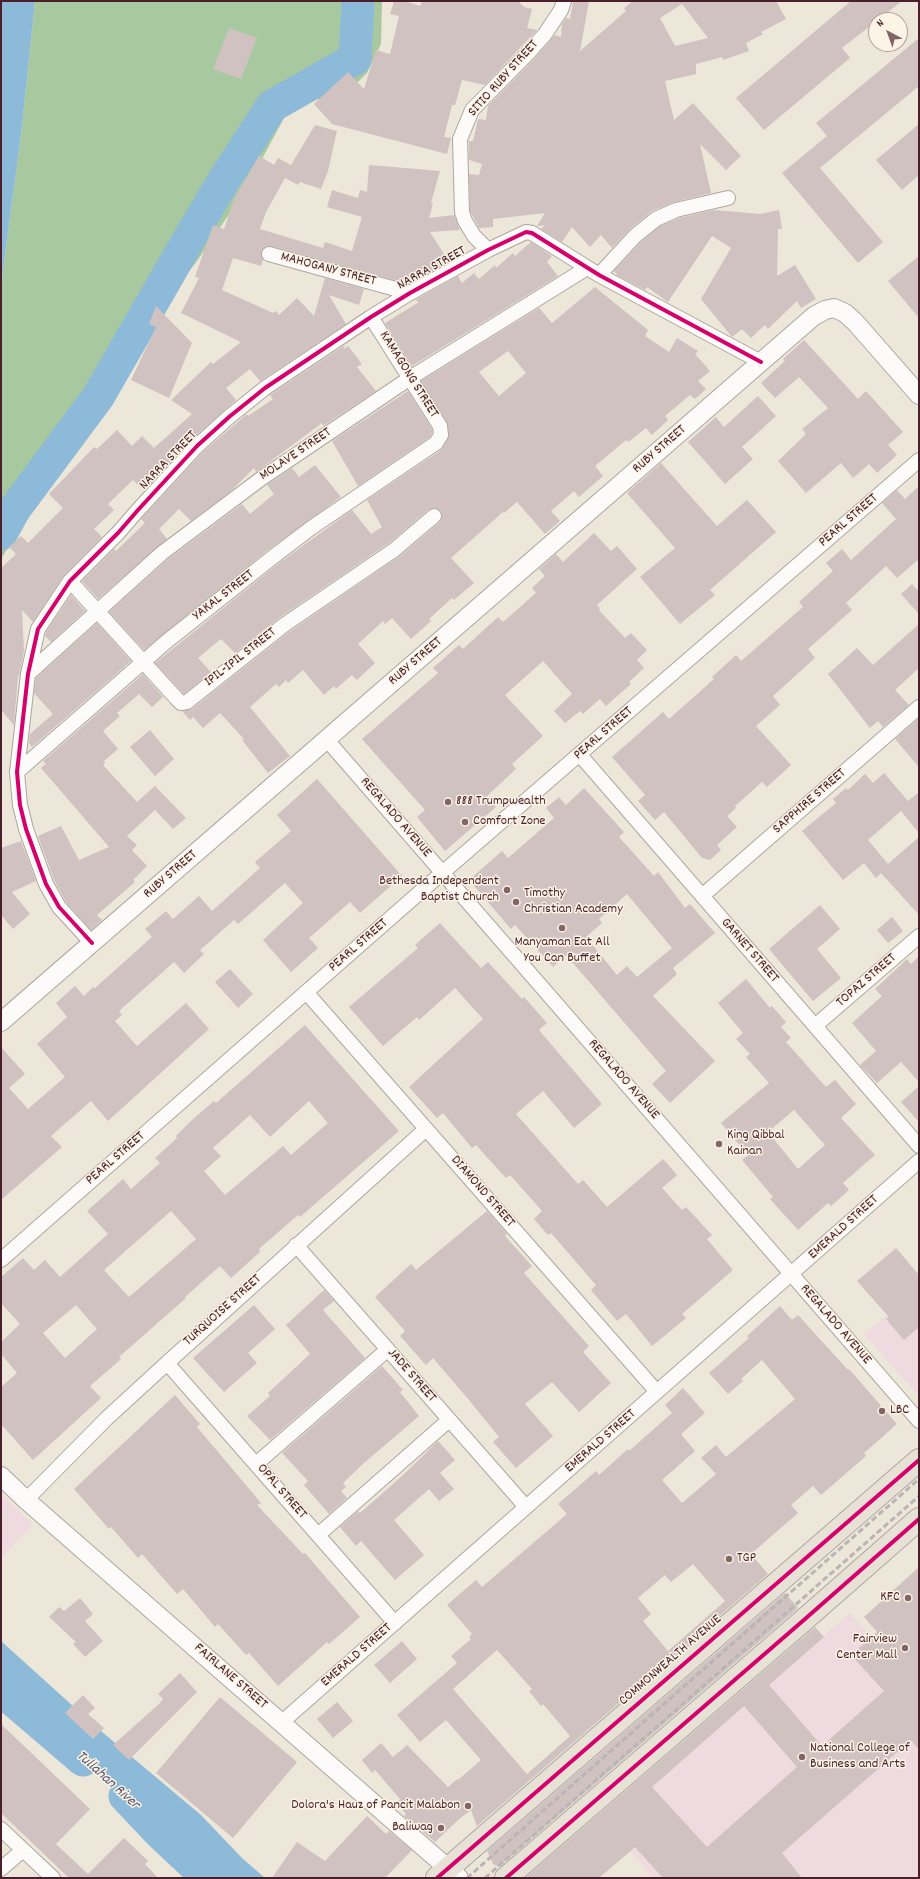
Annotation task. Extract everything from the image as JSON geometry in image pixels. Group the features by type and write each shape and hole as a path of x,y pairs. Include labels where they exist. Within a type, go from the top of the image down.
{"main road":[{"name":"COMMONWEALTH AVENUE","path":"448,1875 919,1460"},
{"path":"506,1878 919,1519"}],"street":[{"name":"SITIO RUBY STREET","path":"488,250 474,236 464,221 462,212 460,139 472,110 545,34 564,1"},
{"name":"MOLAVE STREET","path":"28,674 158,557 181,538 262,478 410,378 593,272 656,219 676,210 728,198"},
{"name":"NARRA STREET","path":"92,943 59,906 46,884 26,829 18,787 17,772 28,674 38,629 70,581 118,533 197,446 229,417 265,388 371,317 410,293 521,233 532,233 593,272 761,362"},
{"name":"MAHOGANY STREET","path":"269,254 410,293"},
{"name":"RUBY STREET","path":"1,1022 814,316 834,308 845,312 919,395"},
{"name":"KAMAGONG STREET","path":"371,317 440,426 441,435"},
{"name":"YAKAL STREET","path":"17,772 143,661 273,557 317,524 436,443 441,435"},
{"name":"PEARL STREET","path":"1,1260 306,992 919,460"},
{"name":"IPIL-IPIL STREET","path":"70,581 176,698 181,703 187,702 284,625 394,550 434,516"},
{"name":"SAPPHIRE STREET","path":"702,896 919,707"},
{"name":"REGALADO AVENUE","path":"327,740 919,1421"},
{"name":"GARNET STREET","path":"580,755 919,1146"},
{"name":"TOPAZ STREET","path":"815,1026 919,936"},
{"name":"DIAMOND STREET","path":"306,992 657,1392"},
{"name":"TURQUOISE STREET","path":"26,1500 107,1418 167,1362 426,1129"},
{"name":"EMERALD STREET","path":"282,1722 919,1161"},
{"name":"JADE STREET","path":"296,1245 526,1508"},
{"path":"256,1464 387,1350"},
{"name":"OPAL STREET","path":"167,1362 395,1622"},
{"path":"318,1535 449,1420"},
{"name":"FAIRLANE STREET","path":"1,1476 26,1500 282,1722 448,1875"},
{"path":"1,1829 53,1878"},
{"path":"1,1869 23,1850"}],"shaded area":[{"path":"919,1288 919,1396 864,1334"},
{"path":"1,1494 33,1525 1,1558"},
{"name":"National College of Business and Arts","path":"850,1613 919,1690 919,1878 654,1878 607,1825"}],"green space":[{"path":"35,1 382,1 381,44 367,73 336,104 297,94 243,194 195,264 162,301 1,559 1,285 21,135"}],"water":[{"path":"1,1 35,1 21,135 1,285"},
{"path":"1,1641 95,1726 201,1815 242,1858 265,1878 208,1878 1,1686"}],"building":[{"path":"394,1 405,1 420,6 422,1 518,1 524,7 532,9 527,28 537,30 485,85 462,80 455,105 452,105 444,137 451,138 447,154 332,124 314,104 348,72 364,89 376,50 390,54 399,16 390,14"},
{"path":"573,1 589,1 580,51 626,11 624,8 633,1 776,1 786,19 761,32 763,34 746,43 749,51 723,60 722,57 696,64 696,74 665,81 674,120 693,103 741,156 726,170 700,144 711,193 674,202 652,211 630,229 612,248 601,235 590,247 572,227 562,242 541,229 545,225 537,226 545,213 493,219 493,227 479,228 470,211 469,174 479,175 482,164 469,160 469,141 473,141 478,119 486,120 488,106 535,58 555,35 561,37 562,24 566,18 570,19","holes":["682,4 708,38 675,46 660,18"]},
{"path":"851,1 902,1 888,12 868,12 868,28 842,48 850,58 764,130 736,98"},
{"path":"229,28 257,38 241,79 213,69"},
{"path":"919,38 919,86 820,168 883,242 858,263 782,173 827,136 816,123 902,52 908,52 908,47"},
{"path":"919,124 919,175 902,190 876,160"},
{"path":"315,125 337,131 328,171 321,189 300,182 298,185 285,178 266,212 260,229 323,248 325,242 352,251 362,217 327,207 332,190 358,198 360,190 367,192 369,165 440,171 431,203 433,204 429,218 454,215 460,230 430,232 449,262 409,284 271,246 266,246 261,251 263,260 261,266 233,258 222,290 273,313 276,311 279,315 297,298 314,316 325,278 364,289 359,305 329,295 346,324 260,381 250,369 226,388 236,400 191,440 144,491 133,480 108,504 114,510 94,529 102,537 64,575 33,622 22,610 24,651 19,676 18,675 14,725 1,710 1,568 16,554 9,547 21,536 28,543 63,508 49,494 94,447 97,449 117,430 132,446 142,436 154,448 192,414 171,400 211,362 213,364 241,342 181,313 199,278 195,277 213,225 224,229 234,199 259,156 274,165 278,158 291,165"},
{"path":"714,210 760,214 779,210 782,229 778,229 777,276 795,265 816,299 801,308 797,301 768,329 765,325 751,338 742,329 732,337 701,299 731,248 712,236 668,302 647,287 645,290 618,276 614,271 641,242 660,226 679,218"},
{"path":"531,242 552,256 547,262 558,276 412,366 385,323 419,302 415,300 458,276 462,283 474,273 479,279 495,265 496,268 513,253 515,256"},
{"path":"919,256 919,318 888,281"},
{"path":"595,287 648,330 645,336 669,352 677,338 698,351 695,354 710,371 698,381 706,389 695,399 690,395 665,416 668,420 652,435 646,428 628,442 626,440 595,466 603,476 579,497 574,491 551,511 560,521 545,534 517,502 504,513 503,512 451,558 474,583 454,600 452,598 429,619 431,621 411,639 392,618 385,624 383,621 358,644 375,663 357,680 352,675 336,689 334,686 324,695 303,670 288,683 286,680 279,687 276,684 250,707 290,756 268,773 242,740 244,739 220,713 203,728 193,717 190,720 182,711 192,709 289,632 400,556 440,522 442,518 441,511 436,508 428,510 389,543 279,618 235,653 221,639 198,658 211,672 184,694 155,663 278,564 352,510 371,534 382,527 367,500 441,450 448,439 449,434 447,422 421,381 539,308 552,323","holes":["508,351 526,373 499,396 479,372"]},
{"path":"156,306 192,343 169,398 131,380 156,327 149,324"},
{"path":"804,340 858,399 866,391 903,432 888,445 897,455 877,473 869,464 853,478 841,463 806,493 778,461 806,434 802,429 828,408 799,377 775,398 761,383 785,361 783,359"},
{"path":"345,345 343,350 348,346 362,364 357,367 376,391 323,426 322,423 256,472 254,468 231,491 191,521 179,509 159,529 167,539 98,599 82,581 114,549 116,551 145,523 141,519 203,452 247,414 248,416 273,399 270,395"},
{"path":"408,391 432,429 430,437 358,486 332,441"},
{"path":"758,396 776,416 742,447 753,459 725,484 688,442 716,417 724,427"},
{"path":"661,463 717,526 747,500 776,532 710,590 715,595 680,624 640,577 675,548 627,493"},
{"path":"315,465 341,497 268,550 144,650 109,612 167,560 242,504 250,514 274,494 267,485 292,468 299,477"},
{"path":"919,486 919,559 897,578 886,566 846,603 852,610 808,649 815,658 773,696 780,705 756,726 791,765 767,787 762,782 735,806 736,808 727,816 737,827 717,845 721,850 710,860 702,858 664,812 655,820 638,801 645,795 612,757 663,712 669,719 714,679 712,677 736,655 741,661 803,607 799,602 833,571 826,563 842,549 851,560 896,519 882,503 897,490 905,499"},
{"path":"594,533 611,551 617,546 637,569 597,605 600,608 599,610 625,638 631,633 647,650 637,660 644,668 629,682 631,684 606,706 600,699 583,714 580,711 565,723 554,711 572,694 543,661 505,695 543,736 512,764 516,769 487,796 496,807 445,851 417,817 425,810 362,739 438,673 433,668 459,645 463,649 498,617 503,622 536,593 532,588 545,576 539,569 556,554 563,562"},
{"path":"912,584 919,592 919,614 901,594"},
{"path":"71,595 85,611 51,642 45,636 46,632"},
{"path":"97,623 131,661 32,747 29,743 30,734 53,714 34,693 36,678"},
{"path":"919,624 919,668 895,690 909,705 883,727 878,721 870,728 828,674 857,648 873,665"},
{"path":"143,674 163,697 152,707 139,694 117,713 120,716 103,731 118,749 104,761 105,763 103,765 137,802 155,786 186,818 173,829 155,810 127,836 137,845 132,850 147,866 133,880 135,882 97,915 102,920 91,930 66,902 54,880 38,836 61,826 79,860 109,847 41,768 46,764 43,761"},
{"path":"919,718 919,767 895,739"},
{"path":"150,730 174,759 155,776 130,747"},
{"path":"884,773 908,801 919,792 919,833 901,811 868,840 888,864 919,837 919,915 881,873 876,878 864,863 843,880 802,831 836,803 833,799 846,788 848,790 865,774 873,783"},
{"path":"317,779 402,876 360,913 350,902 309,938 318,948 291,972 263,940 303,903 285,883 238,924 234,920 200,950 204,954 184,973 174,962 119,1011 122,1015 115,1021 137,1046 186,1003 209,1029 108,1121 91,1101 51,1136 62,1147 1,1200 1,1047 25,1074 9,1088 28,1109 65,1077 37,1044 67,1017 56,1003 75,986 84,996 93,987 95,988 152,937 145,929 166,911 173,919 199,896 212,911 260,868 255,862 291,831 277,815"},
{"path":"584,788 624,832 619,837 654,876 658,872 685,908 690,904 715,933 673,968 677,974 653,996 715,1061 670,1103 652,1084 666,1071 566,955 553,967 515,925 511,929 469,880 502,851 508,858 554,818 546,808 559,797 566,805","holes":["627,894 672,948 637,977 627,966 617,975 586,937 602,923 599,919"]},
{"path":"21,841 36,881 12,892 30,914 13,929 1,915 1,848"},
{"path":"820,905 840,929 817,949 841,978 813,1001 769,949"},
{"path":"892,917 903,931 888,943 877,930"},
{"path":"440,923 481,968 488,962 522,999 524,997 547,1023 539,1030 602,1104 574,1128 543,1091 516,1114 578,1184 583,1180 607,1207 663,1159 677,1175 662,1188 682,1210 686,1207 712,1235 707,1239 733,1270 682,1314 686,1318 652,1346 626,1314 617,1321 591,1290 596,1285 551,1233 548,1235 534,1219 542,1211 510,1175 506,1178 476,1145 472,1148 443,1113 437,1118 409,1087 483,1019 455,988 419,1020 417,1017 383,1046 349,1007 418,948 415,945"},
{"path":"919,956 919,1082 901,1062 877,1083 860,1065 876,1051 852,1023 882,996 875,989 907,959 911,964"},
{"path":"230,969 253,994 238,1008 215,982"},
{"path":"746,979 770,1008 772,1006 786,1022 781,1027 791,1038 786,1042 826,1087 835,1080 856,1104 841,1118 875,1155 843,1183 849,1190 831,1206 828,1203 798,1230 770,1199 773,1197 742,1160 748,1155 721,1123 769,1083 746,1057 750,1054 736,1039 743,1033 718,1003","holes":["794,1110 825,1145 798,1169 768,1132"]},
{"path":"305,1025 399,1131 300,1217 298,1215 259,1249 260,1252 231,1278 220,1266 185,1297 186,1298 119,1357 121,1359 90,1386 101,1398 33,1460 1,1424 1,1387 17,1373 1,1354 1,1342 20,1324 1,1303 1,1277 23,1258 34,1270 45,1260 60,1277 108,1234 87,1211 123,1179 131,1189 160,1163 155,1158 177,1138 176,1136 214,1101 216,1103","holes":["309,1101 328,1123 291,1155 283,1146 225,1195 204,1171 221,1156 213,1148 250,1115 270,1137","171,1211 196,1239 129,1297 104,1270","76,1305 97,1329 65,1358 43,1333"]},
{"path":"919,1086 919,1122 901,1102"},
{"path":"487,1211 507,1234 505,1236 532,1266 524,1273 589,1346 583,1352 611,1383 579,1412 552,1382 525,1404 553,1436 516,1468 493,1442 499,1437 469,1400 433,1358 426,1365 400,1336 405,1331 375,1297 411,1264 416,1270"},
{"path":"896,1248 919,1275 919,1327 904,1340 886,1319 889,1317 857,1281"},
{"path":"324,1290 334,1301 323,1310 365,1358 270,1440 247,1416 270,1396 268,1393 310,1354 286,1325"},
{"path":"254,1305 275,1329 248,1353 257,1363 224,1392 193,1358"},
{"path":"780,1306 792,1320 798,1315 848,1370 849,1369 897,1424 864,1453 866,1456 821,1495 813,1486 791,1505 798,1513 751,1554 768,1574 477,1826 471,1810 435,1842 404,1816 406,1814 397,1803 400,1799 375,1770 372,1773 362,1760 381,1743 393,1757 407,1745 448,1787 481,1760 446,1720 420,1742 397,1715 457,1663 451,1656 471,1639 469,1637 472,1634 447,1605 476,1580 482,1587 567,1514 558,1504 596,1471 599,1475 672,1413 665,1405 683,1388 705,1413 681,1434 695,1451 662,1480 682,1503 716,1474 701,1458 716,1445 726,1457 795,1399 762,1360 741,1379 743,1381 728,1394 709,1373 749,1338 747,1336","holes":["693,1564 725,1601 668,1651 643,1621 651,1614 638,1598 665,1575 671,1582","497,1650 532,1689 529,1691 541,1706 543,1704 570,1736 527,1774 453,1689"]},
{"path":"382,1366 403,1390 400,1392 419,1416 343,1483 346,1487 341,1491 347,1498 329,1514 304,1485 308,1481 282,1453"},
{"path":"175,1395 200,1424 197,1427 261,1503 257,1505 303,1554 305,1553 360,1617 329,1644 327,1642 278,1686 249,1653 246,1655 218,1624 215,1627 183,1589 177,1594 142,1554 138,1558 111,1527 109,1529 74,1489"},
{"path":"438,1441 455,1460 440,1473 454,1489 439,1501 429,1489 394,1520 424,1555 395,1580 361,1541 356,1546 340,1527 358,1511 360,1513 401,1477"},
{"path":"919,1567 919,1750 911,1740 782,1853 802,1878 663,1878 635,1847 599,1878 525,1878 815,1627 824,1637 769,1685 822,1746 884,1691 851,1655 877,1632 864,1617","holes":["744,1706 797,1767 707,1847 652,1787"]},
{"path":"785,1593 798,1608 499,1867 493,1864 487,1851"},
{"path":"80,1598 93,1614 85,1621 103,1641 85,1657 73,1644 76,1642 49,1617 59,1607 64,1611"},
{"path":"402,1641 417,1659 390,1683 374,1665"},
{"path":"180,1673 197,1692 129,1760 113,1745 159,1704 163,1699 158,1694"},
{"path":"83,1695 95,1708 88,1714 104,1728 93,1739 65,1713"},
{"path":"220,1697 297,1762 233,1838 156,1773"},
{"path":"337,1702 353,1721 333,1738 317,1719"},
{"path":"1,1724 90,1809 56,1844 88,1874 124,1838 148,1861 145,1864 158,1878 69,1878 1,1813"},
{"path":"367,1816 386,1834 389,1831 412,1850 385,1878 272,1878 297,1842 325,1861"}],"waterway":[{"path":"1,534 14,510 98,397 224,180 272,106 355,59 358,1"},
{"name":"Tullahan River","path":"1,1690 83,1760"},
{"name":"Tullahan River","path":"125,1796 159,1832 208,1878"}],"railway":[{"path":"467,1878 919,1479"},
{"path":"485,1878 919,1496"}],"cycle path":[{"path":"92,943 59,907 46,884 26,829 20,805 17,772 28,674 38,629 70,581 118,533 197,446 229,417 265,388 371,317 410,293 488,250 526,232 532,233 599,275 761,362"},
{"path":"437,1878 919,1460"},
{"path":"506,1878 919,1519"}],"place":[{"name":"888 Trumpwealth","path":"448,802"},
{"name":"Comfort Zone","path":"465,822"},
{"name":"Bethesda Independent Baptist Church","path":"507,890"},
{"name":"Timothy Christian Academy","path":"516,902"},
{"name":"Manyaman Eat All You Can Buffet","path":"562,928"},
{"name":"King Qibbal Kainan","path":"719,1144"},
{"name":"LBC","path":"882,1411"},
{"name":"TGP","path":"729,1559"},
{"name":"KFC","path":"908,1598"},
{"name":"Fairview Center Mall","path":"905,1648"},
{"name":"National College of Business and Arts","path":"802,1757"},
{"name":"Dolora's Hauz of Pancit Malabon","path":"468,1806"},
{"name":"Baliwag","path":"441,1828"}]}
